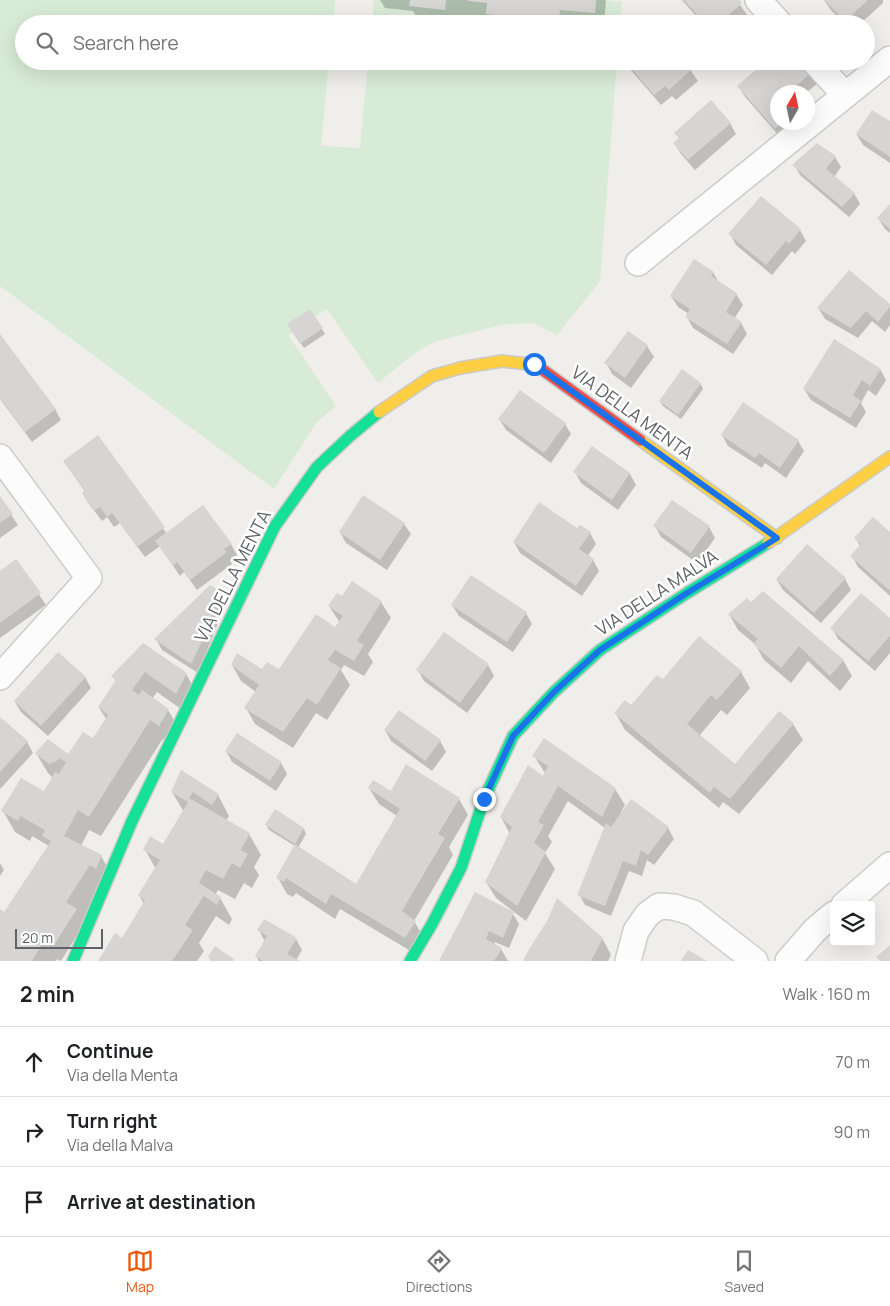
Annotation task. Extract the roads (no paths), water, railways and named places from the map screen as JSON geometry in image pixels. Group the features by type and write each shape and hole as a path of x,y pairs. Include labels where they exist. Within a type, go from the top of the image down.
{"street":[{"path":"758,0 772,15"},
{"path":"638,263 890,59"},
{"path":"822,70 845,95"},
{"name":"VIA DELLA MENTA","path":"73,961 132,821 275,526 318,467 350,436 383,409 432,376 460,368 502,361 534,364 777,538"},
{"path":"0,456 89,578 0,677"},
{"name":"VIA DELLA MALVA","path":"410,961 461,868 484,799 513,736 554,692 600,650 687,593 777,538 890,457"},
{"path":"849,901 890,865"},
{"path":"628,961 636,931 647,915 659,906 674,907 693,913 755,961"},
{"path":"788,961 815,930 830,917"}]}
